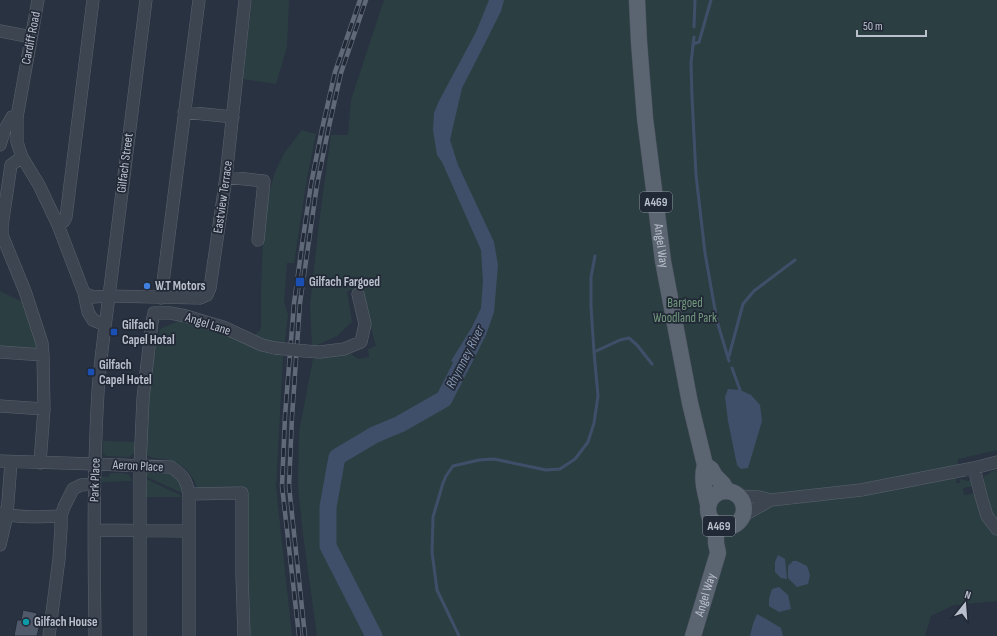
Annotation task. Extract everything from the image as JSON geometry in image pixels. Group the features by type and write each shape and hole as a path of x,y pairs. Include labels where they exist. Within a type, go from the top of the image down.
{"main road":[{"name":"Angel Way","path":"637,0 646,118 664,261 690,403 705,465 702,472 708,504"},
{"name":"Angel Way","path":"705,465 711,469 715,476 733,493"},
{"name":"A469","path":"721,492 733,493 742,500 745,510 740,520 726,528 716,525 712,521 709,516 708,504 715,494 721,492"},
{"name":"Angel Way","path":"718,553 725,546 740,520"},
{"name":"Angel Way","path":"693,636 718,553 716,543 716,525"}],"street":[{"name":"Cardiff Road","path":"38,0 17,117 17,142 22,157 39,185 58,225 84,293 88,312 93,320 105,325"},
{"path":"58,225 64,221 66,217 93,0"},
{"name":"Gilfach Street","path":"105,325 146,0"},
{"path":"161,298 198,0"},
{"name":"Eastview Terrace","path":"84,293 93,297 200,298 207,295 210,288 226,177 245,0"},
{"path":"0,30 31,37"},
{"path":"184,112 233,118"},
{"path":"0,145 5,129 12,117 17,117"},
{"path":"22,157 11,164 2,235 25,291 42,343 44,409 40,462"},
{"path":"226,177 264,181 258,240"},
{"name":"Angel Lane","path":"140,466 143,398 154,313 170,313 186,316 223,327 262,345 275,348 320,352 344,349 361,342 365,324 358,294"},
{"name":"Park Place","path":"95,636 94,484 98,392 105,325"},
{"path":"0,352 43,355"},
{"path":"0,406 44,409"},
{"path":"0,545 4,514 6,462"},
{"name":"Aeron Place","path":"6,462 170,467 180,473 187,482 189,494 189,636"},
{"path":"733,493 771,500 862,490 974,468 997,462"},
{"path":"140,466 140,636"},
{"path":"974,468 987,516 997,529"},
{"path":"49,636 59,559 61,528 60,516 73,489 81,485 94,484"},
{"path":"189,494 242,493 244,636"},
{"path":"740,520 771,500"},
{"path":"4,514 38,517 60,516"},
{"path":"94,530 189,531"}],"green space":[{"path":"252,0 289,0 287,47 276,84 243,79"},
{"name":"Bargoed Woodland Park","path":"384,0 997,0 997,450 958,459 956,483 960,483 960,479 968,481 971,480 974,486 963,488 964,495 975,493 992,531 997,536 997,601 954,605 931,616 925,636 317,636 298,486 299,432 313,359 328,355 350,353 358,359 369,357 368,349 376,346 360,288 347,291 352,322 337,336 317,345 312,345 310,306 331,135 348,135 351,100"},
{"path":"302,130 316,134 307,178 294,263 287,263 284,301 288,315 283,357 276,487 292,636 247,636 246,493 197,489 191,475 179,464 170,460 155,458 146,454 147,398 160,329 181,320 206,326 247,343 261,329 263,236 268,197 275,172 285,152"},
{"path":"0,291 25,303 39,349 0,347"},
{"path":"103,441 138,442 137,453 134,453 129,457 106,456 103,454"},
{"path":"997,470 997,521 991,512 984,476"},
{"path":"150,471 170,473 178,478 185,494 145,476 146,473"},
{"path":"111,473 123,473 129,475 132,481 102,482 102,475 103,477 108,477"},
{"path":"144,478 180,495 181,497 142,497"}],"water":[{"path":"489,0 504,0 501,11 462,88 450,140 458,165 494,242 498,265 494,312 486,335 468,370 451,361 472,327 481,308 483,281 481,250 442,162 437,155 433,130 434,113 439,101 476,32"},
{"path":"728,389 740,390 751,395 760,405 762,421 748,468 741,469 737,465 728,421 725,397"},
{"path":"778,555 785,559 787,579 781,578 775,572 775,562"},
{"path":"793,561 797,561 807,566 810,575 808,584 797,587 788,578 788,566"},
{"path":"779,587 788,595 791,609 779,612 769,606 769,599 772,589"},
{"path":"757,614 781,628 783,636 750,636"}],"building":[{"name":"Gilfach House","path":"23,610 37,613 35,623 40,624 37,636 14,636 17,620 21,620"}],"waterway":[{"path":"694,27 695,0"},
{"path":"693,44 699,42 711,0"},
{"path":"694,37 691,63 696,175 705,253 717,321 729,361"},
{"path":"459,636 437,590 432,552 433,517 443,483 453,466 479,460 494,459 546,470 560,469 575,459 588,442 594,423 598,396 591,306 591,277 595,256"},
{"path":"729,356 743,304 754,291 795,260"},
{"path":"594,352 620,340 629,338 637,345 652,364"},
{"name":"Rhymney River","path":"374,636 328,546 328,507 337,457 374,435 400,424 444,399 471,346"},
{"path":"732,368 740,390"}],"railway":[{"path":"299,636 282,486 285,416 294,303 311,184 322,129 335,72 360,0"},
{"path":"305,636 289,486 300,303 317,185 328,131 341,73 366,0"}],"place":[{"name":"Gilfach Fargoed","path":"300,282"},
{"name":"W.T Motors","path":"147,286"},
{"name":"Gilfach Capel Hotal","path":"114,332"},
{"name":"Gilfach Capel Hotel","path":"91,372"},
{"name":"Gilfach House","path":"26,622"}]}
